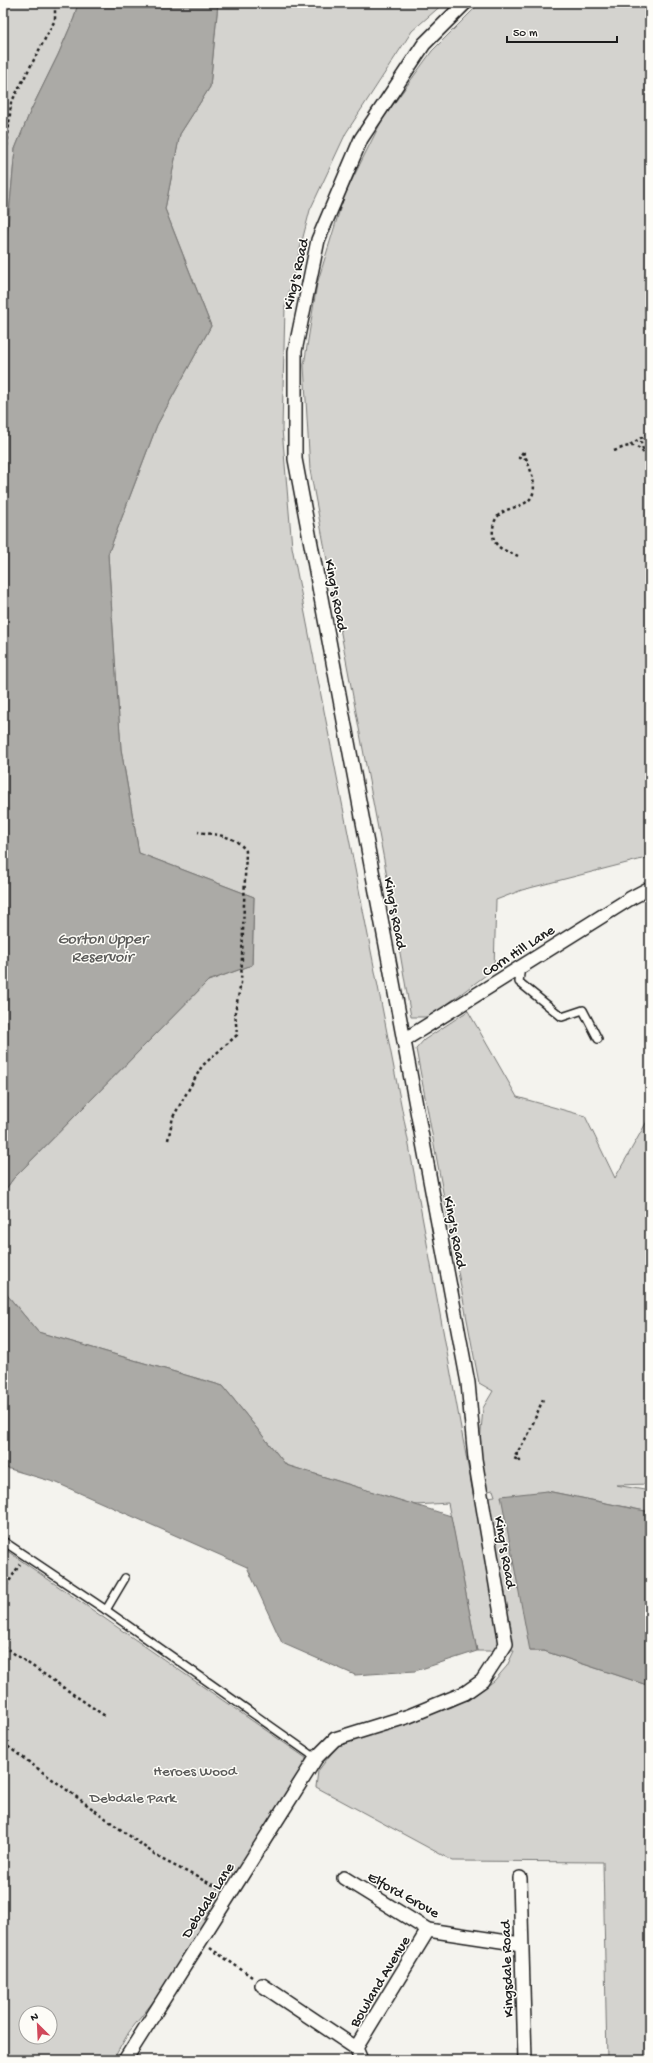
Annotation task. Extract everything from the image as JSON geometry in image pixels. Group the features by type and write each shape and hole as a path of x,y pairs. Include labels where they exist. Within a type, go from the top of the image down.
{"street":[{"name":"King's Road","path":"316,1758 335,1739 409,1716 465,1693 482,1681 506,1644 474,1459 468,1383 295,459 295,351 318,240 361,139 424,44 465,3"},
{"name":"Corn Hill Lane","path":"404,1040 468,1002 521,966 650,888"},
{"name":"Debdale Lane","path":"125,2060 316,1758"},
{"name":"Elford Grove","path":"344,1878 428,1930 521,1944"},
{"name":"Kingsdale Road","path":"520,1878 525,2060"},
{"name":"Bowland Avenue","path":"359,2054 428,1930"},
{"path":"262,1984 359,2054"}],"lane":[{"path":"521,966 519,982 562,1017 583,1010 598,1039"},
{"path":"3,1541 106,1610 316,1758"},
{"path":"106,1610 125,1578"}],"path":[{"path":"3,188 12,103 55,20 55,3"},
{"path":"614,451 629,445 650,432"},
{"path":"643,452 640,442 644,436"},
{"path":"629,445 640,448 650,461"},
{"path":"518,556 498,546 493,538 493,523 505,510 532,497 535,489 527,459"},
{"path":"168,1140 173,1117 202,1066 237,1034 235,1012 241,983 246,851 240,843 225,836 198,832"},
{"path":"517,1453 532,1427 543,1399"},
{"path":"3,1591 25,1556"},
{"path":"3,1646 105,1716"},
{"path":"3,1743 161,1859 231,1894"},
{"path":"200,1941 262,1984"}],"green space":[{"path":"10,3 78,3 74,18 30,112 15,149 6,248 3,252 3,14"},
{"path":"218,3 444,3 412,31 346,133 310,210 285,307 282,429 292,547 408,1140 474,1499 495,1496 493,1490 484,1492 481,1473 480,1442 483,1408 493,1391 479,1383 416,1049 424,1040 468,1011 517,1097 585,1116 615,1178 650,1116 650,1484 616,1485 650,1491 650,1512 547,1491 530,1651 544,1651 650,1686 650,2060 607,2060 603,1862 453,1861 316,1787 318,1771 337,1746 452,1707 475,1695 494,1681 507,1666 514,1651 477,1651 448,1503 415,1505 286,1465 223,1386 38,1332 3,1290 3,1193 13,1179 208,981 252,965 254,897 139,853 121,749 108,554 157,425 211,326 165,209 180,134 210,87"},
{"path":"480,3 650,3 650,857 522,890 496,900 494,969 430,1017 411,1017 384,860 310,470 304,365 317,284 344,196 382,120 432,51"},
{"name":"Debdale Park","path":"3,1548 306,1758 306,1762 172,1978 129,2032 113,2060 3,2060"}],"water":[{"name":"Gorton Upper Reservoir","path":"78,3 218,3 210,87 180,134 165,209 211,326 157,425 108,554 121,749 139,853 254,897 252,965 208,981 13,1179 3,1193 3,252 6,248 15,149 30,112 74,18"},
{"path":"3,1290 38,1332 223,1386 286,1465 451,1516 477,1651 415,1671 355,1675 282,1643 247,1567 57,1483 3,1467"},
{"path":"547,1491 650,1512 650,1686 544,1651 530,1651 501,1496"}],"park label":[{"name":"Heroes Wood","path":"195,1770"}]}
